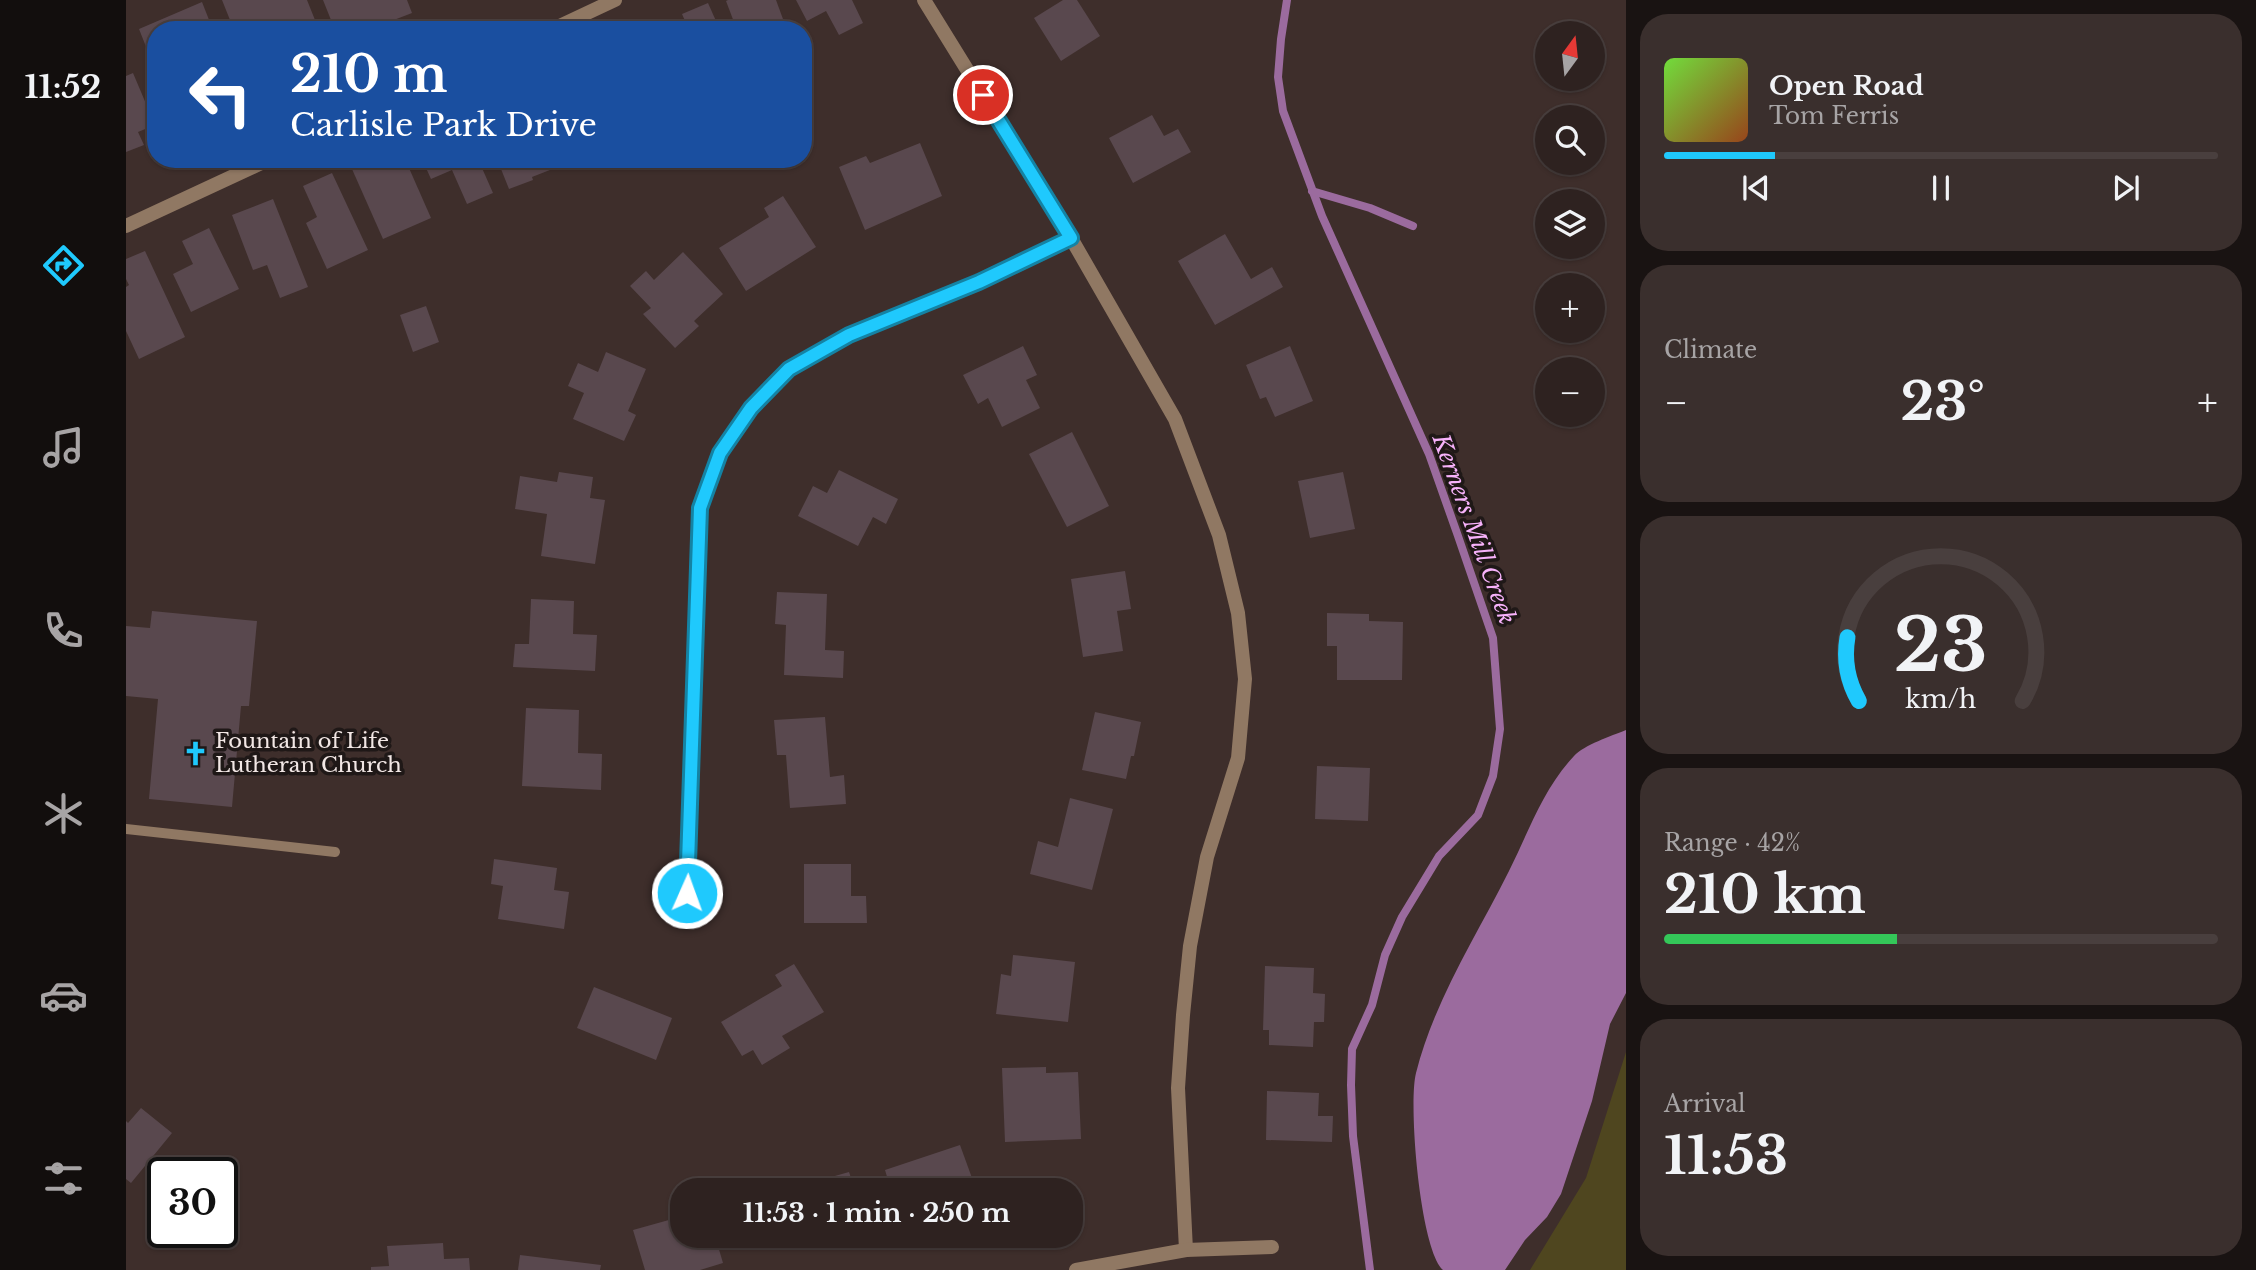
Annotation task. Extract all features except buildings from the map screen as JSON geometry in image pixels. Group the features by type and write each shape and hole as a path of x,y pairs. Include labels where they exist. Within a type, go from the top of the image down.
{"street":[{"path":"570,21 615,0"},
{"path":"924,0 1071,238 1175,419 1219,536 1238,612 1245,679 1238,758 1208,857 1190,946 1183,1015 1178,1088 1186,1250"},
{"path":"126,226 251,168"},
{"path":"687,893 700,508 720,453 751,408 789,369 849,335 979,282 1071,238"},
{"path":"1076,1270 1186,1250 1272,1247"}],"lane":[{"path":"126,829 335,852"}],"shaded area":[{"path":"1626,730 1626,993 1610,1024 1592,1101 1561,1194 1547,1217 1525,1240 1505,1270 1443,1270 1435,1257 1428,1235 1415,1143 1414,1090 1424,1046 1433,1020 1457,970 1554,782 1578,752"},
{"path":"1626,1052 1626,1270 1530,1270 1586,1178"}],"waterway":[{"name":"Kerners Mill Creek","path":"1287,0 1278,77 1283,111 1322,216 1429,454 1458,536 1493,638 1500,729 1493,776 1478,815 1439,856 1402,917 1385,955 1372,1005 1352,1049 1353,1136 1370,1270"},
{"path":"1312,191 1370,208 1413,226"}],"place":[{"name":"Fountain of Life Lutheran Church","path":"195,753"}],"route":[{"path":"687,893 700,508 720,453 751,408 789,369 849,335 979,282 1071,238 983,95"}]}
